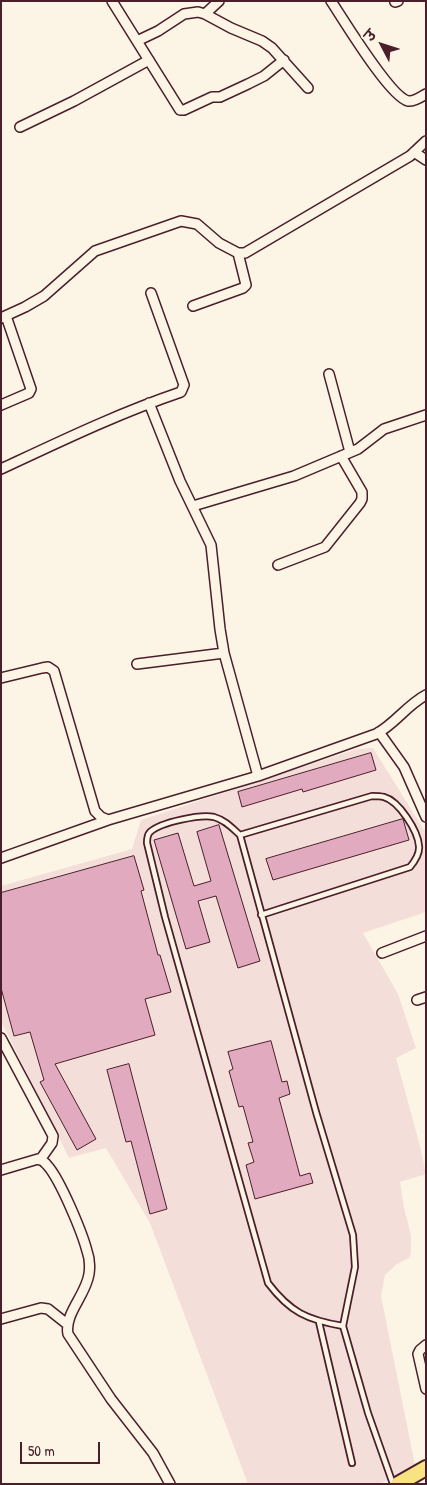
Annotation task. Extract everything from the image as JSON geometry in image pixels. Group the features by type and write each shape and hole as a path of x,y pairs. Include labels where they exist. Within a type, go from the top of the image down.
{"main road":[{"path":"406,1482 426,1468"}],"street":[{"path":"112,1 180,110 184,110 212,97 220,97 248,84 264,76 284,60"},
{"path":"205,14 219,1"},
{"path":"331,1 380,75 404,99 412,101 426,94"},
{"path":"137,41 158,31 184,14 198,12 262,41 284,60 308,88"},
{"path":"20,127 74,102 149,60"},
{"path":"1,405 28,393 31,389 4,317 44,296 95,250 181,221 197,224 220,243 238,253 245,253 341,198 414,152 426,141"},
{"path":"414,152 426,160"},
{"path":"193,306 244,288 246,285 238,253"},
{"path":"1,469 91,426 181,392 184,385 151,294"},
{"path":"329,374 350,452"},
{"path":"148,403 180,481 211,545 224,653 258,776"},
{"path":"193,506 294,476 358,449 384,429 426,415"},
{"path":"278,565 325,547 360,503 362,492 341,456"},
{"path":"137,664 224,653"},
{"path":"1,678 42,668 54,671 95,810 101,817 108,820"},
{"path":"1,858 108,820 258,776 379,732 390,726 413,703 426,695"},
{"path":"379,732 404,767 426,816"},
{"path":"382,953 426,936"},
{"path":"1,1038 53,1136 52,1143 40,1160"},
{"path":"1,1170 33,1159 46,1163 50,1168 66,1199 88,1252 90,1267 89,1277 67,1324 68,1334 111,1399 146,1443 170,1484"},
{"path":"1,1319 41,1308 48,1309 67,1324"},
{"path":"426,1345 418,1354 426,1389"}],"lane":[{"path":"240,835 372,796 384,797 403,813 413,828 419,846 416,859 410,867 261,915"},
{"path":"343,1326 319,1322 297,1312 278,1296 268,1283 165,917 147,843 147,836 151,831 160,826 200,816 215,817 227,823 240,835 316,1112 353,1235 355,1267 343,1326 368,1413 393,1484"},
{"path":"319,1322 352,1463"}],"shaded area":[{"path":"373,748 426,833 426,912 363,933 398,994 416,1048 396,1058 426,1174 400,1182 411,1235 411,1253 409,1258 397,1264 385,1275 381,1296 415,1465 380,1484 248,1484 150,1223 106,1148 69,1158 1,1021 1,886 132,849 141,820 357,749"}],"building":[{"path":"371,753 376,770 303,792 302,789 242,807 238,792"},
{"path":"403,819 409,840 273,880 266,859"},
{"path":"219,825 260,961 238,968 216,896 198,901 210,942 186,949 154,840 178,833 194,886 211,881 197,832"},
{"path":"134,856 144,890 141,891 158,955 160,955 171,992 145,999 155,1035 55,1064 96,1139 77,1150 40,1082 44,1080 30,1032 14,1036 1,988 1,893"},
{"path":"271,1041 282,1082 287,1081 290,1094 279,1098 300,1176 310,1173 313,1183 255,1199 246,1165 254,1162 248,1143 253,1142 243,1106 239,1107 229,1071 233,1069 228,1052"},
{"path":"129,1064 167,1209 150,1214 131,1141 126,1142 107,1070"}]}
